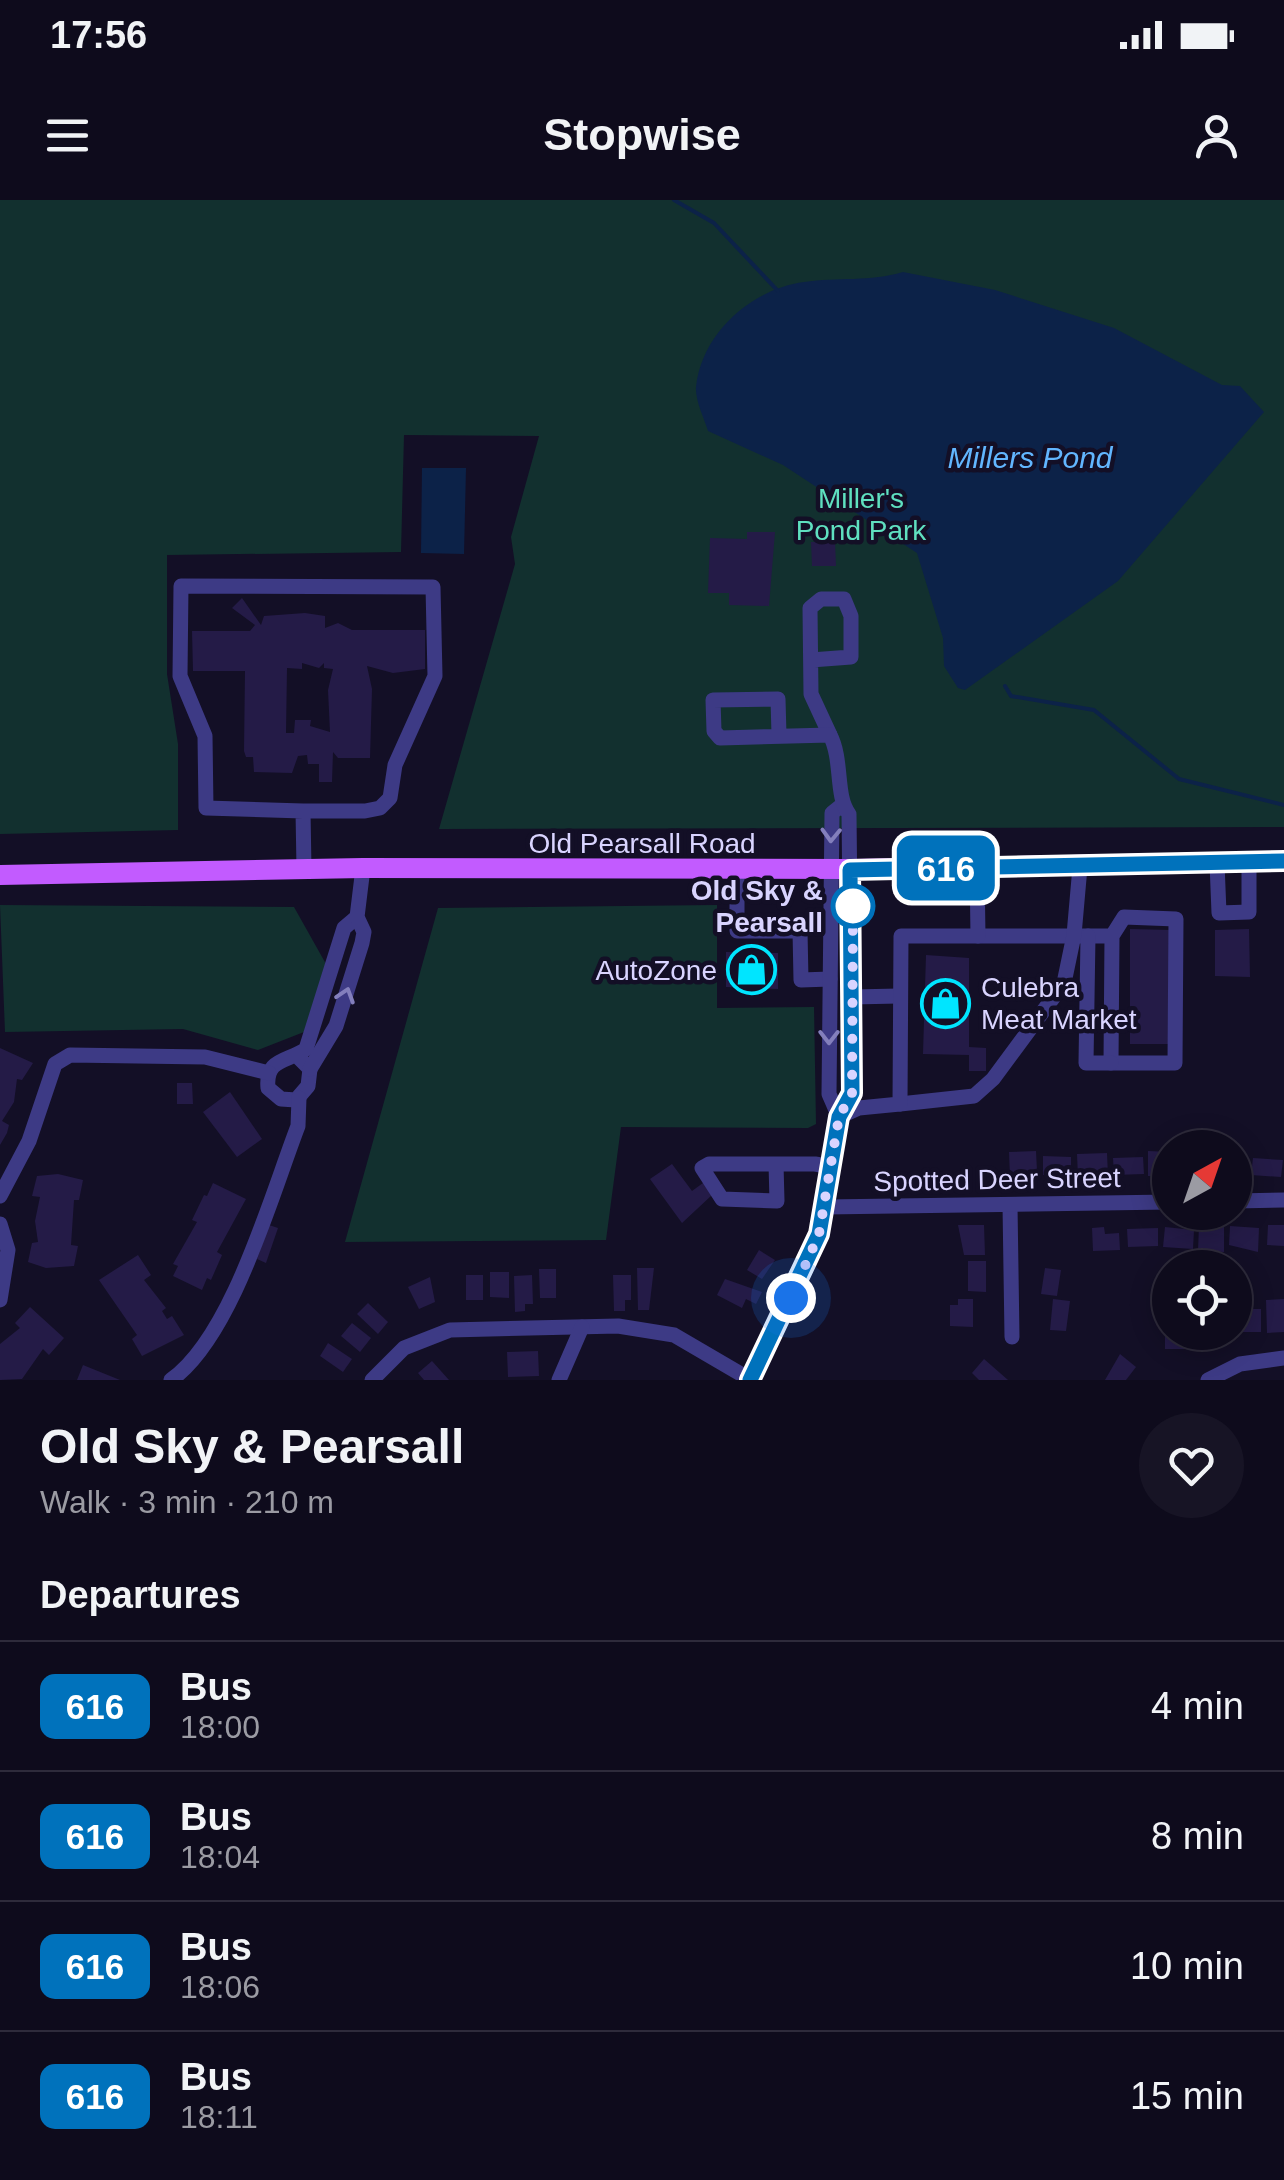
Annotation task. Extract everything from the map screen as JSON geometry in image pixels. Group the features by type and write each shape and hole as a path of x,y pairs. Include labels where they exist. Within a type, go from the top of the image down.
{"main road":[{"name":"Old Pearsall Road","path":"0,874 363,868 840,870 1284,861"}],"street":[{"path":"428,585 436,592 434,676 395,764 390,798 380,808 365,811 303,811 206,808 205,736 180,676 181,586 428,585"},
{"path":"810,660 851,657 851,616 844,600 814,601 810,660 810,694 839,754 842,804 848,814 830,979 829,1094 839,1117"},
{"path":"779,735 778,699 713,700 714,731 720,738 830,735"},
{"path":"303,811 304,870"},
{"path":"1217,864 1219,913 1249,912 1249,862"},
{"path":"1080,867 1086,1063 1111,1063 1176,1063 1176,919 1124,917 1112,936 1111,1063"},
{"path":"171,1380 200,1356 222,1316 298,1126 298,1098 308,1086 310,1068 336,1026 364,932 358,916 363,868"},
{"path":"977,868 978,936"},
{"path":"737,870 737,931 800,931 801,980 830,979"},
{"path":"372,1380 404,1348 438,1332 582,1327 657,1329 750,1380 806,1270 825,1208 839,1117 852,1093 852,997 840,870"},
{"path":"298,1098 286,1100 272,1094 269,1073 277,1061 297,1056 306,1049 344,928 358,916"},
{"path":"900,1104 901,936 1112,936"},
{"path":"839,1117 859,1108 974,1096 993,1079 1064,983 1081,936"},
{"path":"852,997 899,996"},
{"path":"0,1196 28,1141 55,1064 70,1055 204,1057 269,1073"},
{"path":"297,1056 310,1068"},
{"path":"776,1164 777,1201 722,1200 702,1168 709,1164 776,1164 833,1166"},
{"path":"1252,1201 1284,1200"},
{"name":"Spotted Deer Street","path":"825,1208 1152,1202"},
{"path":"1010,1205 1012,1337"},
{"path":"0,1224 8,1250 0,1300"},
{"path":"559,1380 582,1327"},
{"path":"1208,1380 1240,1364 1284,1358"}],"green space":[{"name":"Miller's Pond Park","path":"0,200 1284,200 1284,827 439,829 515,564 511,537 539,436 404,435 401,552 167,555 167,674 178,744 178,830 0,834"},
{"path":"0,905 294,907 326,964 304,1032 258,1050 183,1029 5,1032"},
{"path":"717,905 717,1008 814,1007 816,1124 808,1128 621,1127 606,1240 345,1242 438,908"}],"water":[{"name":"Millers Pond","path":"903,272 995,290 1114,328 1222,385 1240,386 1264,412 1118,581 965,690 958,688 944,666 943,638 917,553 783,465 708,431 696,392 700,367 719,331 733,316 766,294 804,282"},
{"path":"422,468 466,468 464,554 421,553"}],"building":[{"path":"747,532 775,532 769,606 729,605 729,593 708,593 710,538 747,539"},
{"path":"835,541 836,566 812,566 811,542"},
{"path":"242,598 261,625 264,616 305,613 325,616 325,628 338,623 352,630 425,630 425,669 393,673 367,666 372,689 370,758 338,758 333,752 332,782 319,782 319,764 308,764 307,755 298,756 292,773 254,772 253,757 246,757 244,751 245,671 193,671 192,631 250,631 255,625 232,608","holes":["302,663 319,668 324,663 324,668 333,669 328,690 330,732 310,726 311,720 295,720 294,733 286,733 287,668 302,669"]},
{"path":"1130,929 1171,930 1171,1044 1130,1044"},
{"path":"1249,929 1250,977 1215,976 1215,930"},
{"name":"AutoZone","path":"726,952 778,953 778,989 726,987"},
{"name":"Culebra Meat Market","path":"926,955 969,958 969,1047 986,1048 986,1071 969,1071 969,1055 923,1054"},
{"path":"0,1048 33,1063 22,1080 17,1079 14,1102 2,1121 9,1125 0,1145"},
{"path":"177,1083 192,1083 193,1104 177,1104"},
{"path":"230,1092 262,1139 237,1157 203,1112"},
{"path":"1036,1151 1037,1171 1010,1177 1009,1152"},
{"path":"1148,1151 1152,1151 1152,1176 1148,1176"},
{"path":"1107,1153 1108,1176 1078,1177 1077,1154"},
{"path":"1043,1156 1071,1157 1071,1176 1043,1175"},
{"path":"1143,1157 1144,1174 1114,1175 1113,1158"},
{"path":"1253,1158 1283,1160 1281,1177 1252,1175"},
{"path":"672,1164 692,1191 703,1183 712,1195 682,1223 650,1179"},
{"path":"58,1174 83,1180 79,1200 74,1200 71,1245 78,1246 74,1266 46,1268 28,1262 32,1243 38,1242 35,1221 40,1197 32,1196 37,1176"},
{"path":"213,1183 246,1199 217,1252 222,1255 211,1280 207,1278 202,1290 173,1276 178,1266 173,1264"},
{"path":"269,1225 278,1228 266,1263 257,1259"},
{"path":"958,1225 984,1225 985,1255 964,1255"},
{"path":"1268,1225 1284,1225 1284,1246 1267,1245"},
{"path":"1104,1227 1105,1234 1119,1233 1120,1250 1093,1251 1092,1228"},
{"path":"1259,1228 1258,1252 1229,1245 1230,1230"},
{"path":"1127,1229 1158,1230 1158,1246 1128,1247"},
{"path":"1165,1230 1194,1230 1193,1249 1163,1247"},
{"path":"1199,1230 1224,1230 1224,1250 1198,1250"},
{"path":"759,1250 775,1260 762,1279 747,1270"},
{"path":"138,1255 151,1275 144,1280 166,1308 162,1311 167,1319 172,1316 184,1335 142,1356 132,1339 137,1335 99,1280"},
{"path":"968,1261 986,1261 986,1292 968,1291"},
{"path":"637,1268 654,1268 649,1310 638,1310"},
{"path":"1045,1268 1061,1270 1057,1296 1041,1294"},
{"path":"539,1269 556,1269 556,1298 540,1298"},
{"path":"490,1272 509,1272 509,1298 490,1297"},
{"path":"466,1275 483,1275 483,1300 466,1300"},
{"path":"532,1275 533,1304 525,1304 525,1311 515,1312 514,1276"},
{"path":"613,1275 631,1275 631,1300 625,1300 625,1311 614,1311"},
{"path":"430,1277 435,1302 419,1309 408,1287"},
{"path":"725,1279 762,1292 756,1304 746,1299 742,1308 717,1295"},
{"path":"958,1299 973,1299 973,1327 950,1326 950,1305 958,1305"},
{"path":"1053,1299 1070,1301 1066,1331 1050,1330"},
{"path":"1284,1299 1284,1332 1267,1333 1266,1300"},
{"path":"368,1303 388,1322 378,1334 357,1314"},
{"path":"30,1307 64,1338 49,1355 43,1349 22,1379 0,1380 0,1344 20,1328 15,1323"},
{"path":"1252,1309 1261,1309 1261,1332 1252,1332"},
{"path":"352,1323 371,1338 360,1352 341,1336"},
{"path":"328,1343 352,1359 343,1372 320,1356"},
{"path":"538,1351 539,1376 508,1377 507,1352"},
{"path":"1120,1354 1136,1367 1126,1380 1105,1380"},
{"path":"984,1359 1008,1380 979,1380 972,1373"},
{"path":"432,1361 449,1380 424,1380 418,1373"},
{"path":"83,1365 120,1380 77,1380"}],"waterway":[{"path":"674,200 714,223 778,291"},
{"path":"1005,686 1011,696 1094,710 1179,779 1284,805"}],"bus line":[{"name":"616","path":"750,1380 806,1270 819,1234 839,1117 852,1093 850,870 1284,861"}],"place":[{"name":"Old Sky & Pearsall","path":"853,906"},
{"name":"AutoZone","path":"752,970"},
{"name":"Culebra Meat Market","path":"946,1003"}],"route":[{"path":"791,1298 819,1234 839,1117 852,1093 853,906"}]}
